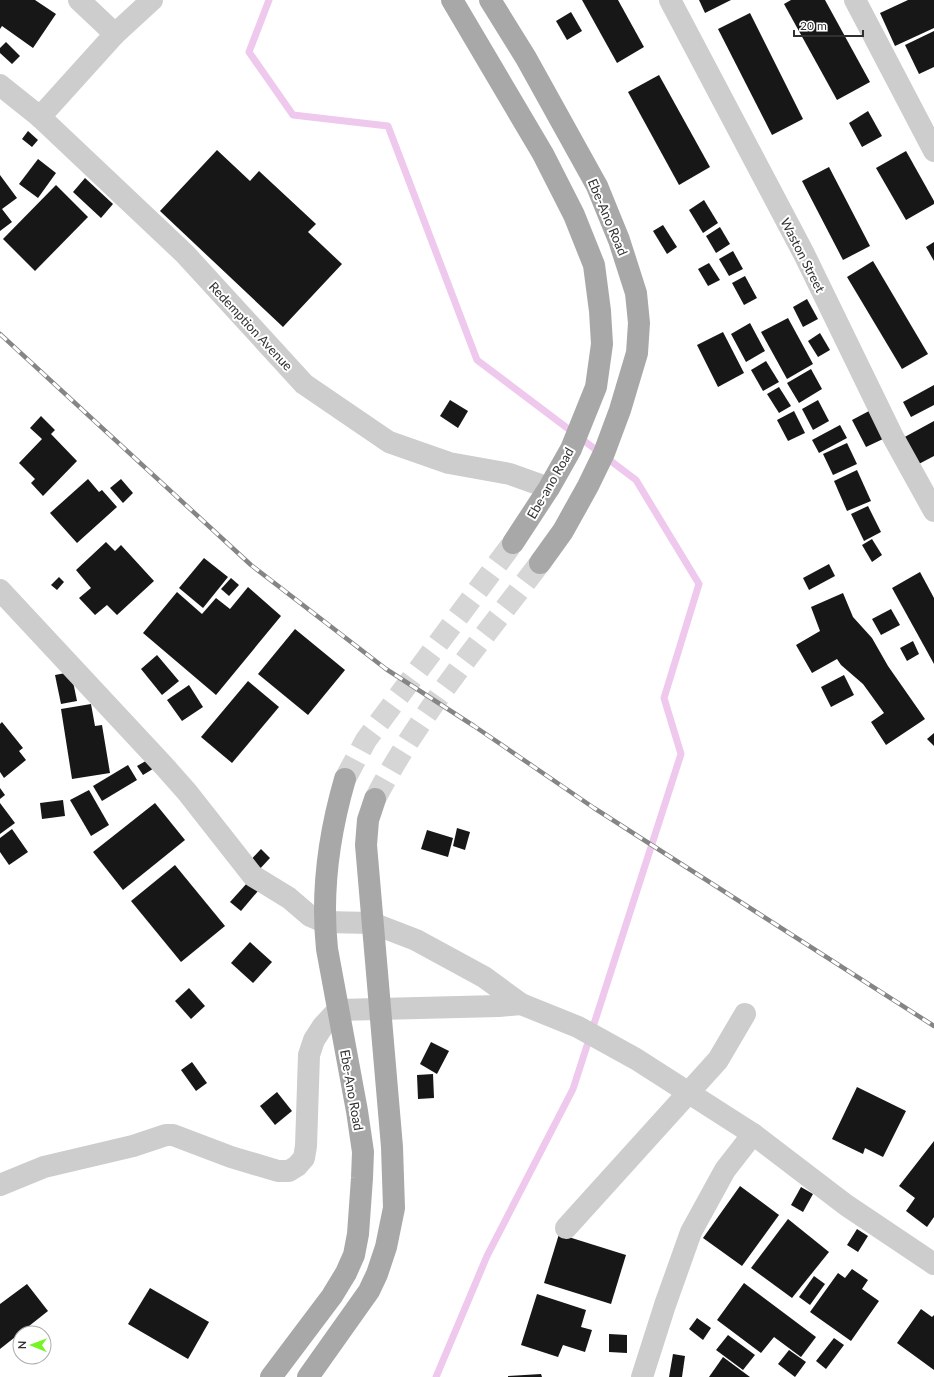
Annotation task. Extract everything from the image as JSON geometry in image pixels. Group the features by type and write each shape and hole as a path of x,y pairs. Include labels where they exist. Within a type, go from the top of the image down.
{"main road":[{"name":"Ebe-ano Road","path":"452,0 543,154 574,215 594,265 600,311 602,344 596,387 570,449 549,488 513,543"},
{"name":"Ebe-Ano Road","path":"490,0 526,58 597,186 619,240 636,292 639,323 637,353 620,410 600,461 563,531 540,563"},
{"name":"Ebe-Ano Road","path":"271,1377 332,1296 346,1273 354,1255 358,1234 362,1178 362,1152 357,1111 327,949 324,922 328,860 336,809 345,779"},
{"path":"308,1377 369,1291 377,1274 386,1247 394,1208 392,1147 366,846 368,820 375,798"}],"street":[{"path":"79,0 115,34"},
{"path":"40,117 115,34 152,0"},
{"name":"Waston Street","path":"670,0 804,254 893,437 934,511"},
{"path":"855,0 934,151"},
{"name":"Redemption Avenue","path":"0,85 40,117 185,254 304,384 389,442 449,463 510,474 549,488"},
{"path":"0,590 164,766 187,792 253,876 289,898 310,916 324,922 372,923 416,940 477,973 521,1004 578,1027 636,1058 753,1134 846,1205 934,1264"},
{"path":"0,1185 44,1167 173,1135 231,1157 278,1171 289,1171 297,1166 304,1158 306,1146 309,1055 314,1040 323,1026 338,1010 499,1006 521,1004"},
{"path":"566,1228 718,1060 745,1014"},
{"path":"642,1377 665,1305 691,1232 725,1170 753,1134"}],"building":[{"path":"0,0 35,0 56,14 33,48 2,26 0,29"},
{"path":"582,0 618,0 644,47 617,63"},
{"path":"699,0 731,0 705,13"},
{"path":"791,0 825,0 870,82 837,100 784,4"},
{"path":"908,0 934,0 934,28 895,46 880,13"},
{"path":"571,12 582,31 567,40 556,21"},
{"path":"750,13 803,119 772,135 718,29"},
{"path":"934,31 934,67 919,74 905,45"},
{"path":"6,42 20,56 12,64 0,53 0,48"},
{"path":"659,75 710,167 679,185 628,92"},
{"path":"868,111 882,136 862,147 849,123"},
{"path":"28,131 38,140 32,147 22,139"},
{"path":"217,150 250,181 259,171 316,224 308,232 342,264 283,327 160,211"},
{"path":"906,151 934,201 934,204 906,220 876,168"},
{"path":"38,159 56,173 38,198 19,184"},
{"path":"829,167 870,246 843,260 802,181"},
{"path":"0,175 17,198 2,209 12,222 0,231"},
{"path":"85,178 113,204 101,218 73,192"},
{"path":"56,185 88,217 35,271 3,239"},
{"path":"704,200 718,223 703,233 689,210"},
{"path":"663,225 677,247 667,254 653,231"},
{"path":"720,227 730,244 716,253 706,236"},
{"path":"934,242 934,261 926,247"},
{"path":"733,251 743,269 729,276 719,259"},
{"path":"873,261 928,354 902,369 847,277"},
{"path":"709,263 720,280 708,286 698,269"},
{"path":"745,276 757,298 744,305 732,283"},
{"path":"807,299 818,319 803,327 793,307"},
{"path":"788,318 813,364 787,379 761,332"},
{"path":"750,323 765,351 746,362 731,334"},
{"path":"723,332 744,373 718,387 697,345"},
{"path":"820,333 830,350 818,357 808,341"},
{"path":"766,361 779,382 763,391 751,370"},
{"path":"811,369 822,389 799,403 787,383"},
{"path":"934,385 934,405 911,417 903,402"},
{"path":"779,387 791,406 779,413 767,394"},
{"path":"450,400 468,411 458,428 440,416"},
{"path":"818,400 829,421 813,430 802,409"},
{"path":"794,411 805,433 788,441 777,420"},
{"path":"869,411 883,439 866,447 852,420"},
{"path":"41,416 55,430 51,434 77,461 43,496 31,483 35,479 19,463 42,439 30,428"},
{"path":"934,421 934,456 915,466 901,439"},
{"path":"840,425 847,438 819,453 812,440"},
{"path":"847,443 857,464 833,475 823,454"},
{"path":"857,470 871,501 847,511 834,481"},
{"path":"88,479 99,492 102,490 117,507 77,543 50,513"},
{"path":"121,479 133,493 123,503 110,488"},
{"path":"868,506 881,532 864,541 851,514"},
{"path":"872,539 882,555 872,562 862,545"},
{"path":"106,542 115,551 121,545 154,581 117,615 107,605 95,615 79,598 91,588 76,570"},
{"path":"204,558 228,577 203,608 179,588"},
{"path":"829,564 835,576 809,590 803,578"},
{"path":"920,572 934,598 934,664 892,588"},
{"path":"59,577 64,582 57,590 51,585"},
{"path":"231,578 239,585 229,596 221,589"},
{"path":"248,587 281,616 216,695 143,633 177,592 202,614 216,598 230,609"},
{"path":"843,593 853,617 872,638 888,666 925,719 886,745 871,722 884,713 863,684 841,665 837,659 812,673 796,645 820,631 811,607"},
{"path":"891,609 900,625 881,635 872,619"},
{"path":"295,629 345,670 308,715 258,674"},
{"path":"913,641 919,654 907,661 900,648"},
{"path":"157,655 179,681 162,695 141,669"},
{"path":"71,672 77,701 61,704 55,675"},
{"path":"844,675 854,695 831,707 821,687"},
{"path":"248,681 279,707 232,763 201,737"},
{"path":"189,685 203,707 182,721 167,700"},
{"path":"91,704 95,726 102,725 110,773 72,779 61,709"},
{"path":"2,722 23,748 19,751 26,760 4,778 0,772 0,724"},
{"path":"934,733 934,746 927,739"},
{"path":"151,758 156,767 143,775 137,766"},
{"path":"128,765 137,780 102,801 93,786"},
{"path":"0,788 5,795 0,799"},
{"path":"89,790 109,825 91,836 70,800"},
{"path":"63,800 65,816 42,819 40,803"},
{"path":"0,803 15,823 0,834"},
{"path":"155,803 185,840 123,890 93,852"},
{"path":"457,828 470,832 465,850 453,846"},
{"path":"12,829 28,852 9,865 0,852 0,838"},
{"path":"427,830 453,838 448,857 421,849"},
{"path":"261,849 270,858 257,872 247,864"},
{"path":"175,865 225,926 181,962 131,901"},
{"path":"248,882 258,891 241,911 230,902"},
{"path":"250,942 272,962 253,983 231,963"},
{"path":"189,988 205,1006 191,1019 175,1001"},
{"path":"431,1042 449,1051 437,1074 420,1064"},
{"path":"192,1062 207,1083 196,1091 181,1070"},
{"path":"433,1074 434,1098 418,1099 417,1075"},
{"path":"857,1087 906,1111 883,1157 865,1148 863,1154 832,1139"},
{"path":"277,1092 292,1111 275,1125 260,1106"},
{"path":"934,1141 934,1217 927,1227 906,1211 915,1198 899,1186"},
{"path":"740,1186 779,1215 742,1266 703,1238"},
{"path":"801,1187 813,1194 803,1212 791,1205"},
{"path":"788,1219 829,1252 792,1298 751,1268"},
{"path":"857,1229 868,1236 858,1252 847,1245"},
{"path":"559,1234 626,1255 611,1304 544,1283"},
{"path":"852,1269 868,1280 862,1289 879,1301 851,1341 810,1312 838,1273 845,1278"},
{"path":"814,1276 825,1284 810,1305 799,1297"},
{"path":"744,1283 816,1337 801,1357 774,1337 761,1353 717,1320"},
{"path":"27,1284 48,1311 30,1325 12,1325 12,1340 0,1349 0,1304"},
{"path":"150,1288 209,1322 188,1359 128,1324"},
{"path":"537,1294 586,1310 581,1327 592,1330 585,1352 563,1345 558,1357 521,1345"},
{"path":"921,1309 932,1317 934,1315 934,1370 897,1343"},
{"path":"697,1318 711,1328 703,1340 689,1329"},
{"path":"609,1334 627,1335 627,1353 609,1352"},
{"path":"728,1335 755,1355 743,1370 716,1350"},
{"path":"834,1338 844,1345 826,1369 816,1361"},
{"path":"789,1350 806,1362 795,1377 778,1364"},
{"path":"673,1354 685,1356 682,1377 669,1377"},
{"path":"723,1357 750,1377 709,1377"},
{"path":"541,1374 542,1377 508,1377 508,1376"}],"waterway":[{"path":"269,0 249,52 293,115 388,126 477,360 636,480 699,584 664,698 681,754 573,1089 487,1256 436,1377"}],"tunnel":[{"path":"345,779 366,740 513,543"},
{"path":"375,799 392,768 431,707 540,563"}],"railway":[{"path":"0,334 251,565 386,669 474,726 594,808 934,1026"}]}
